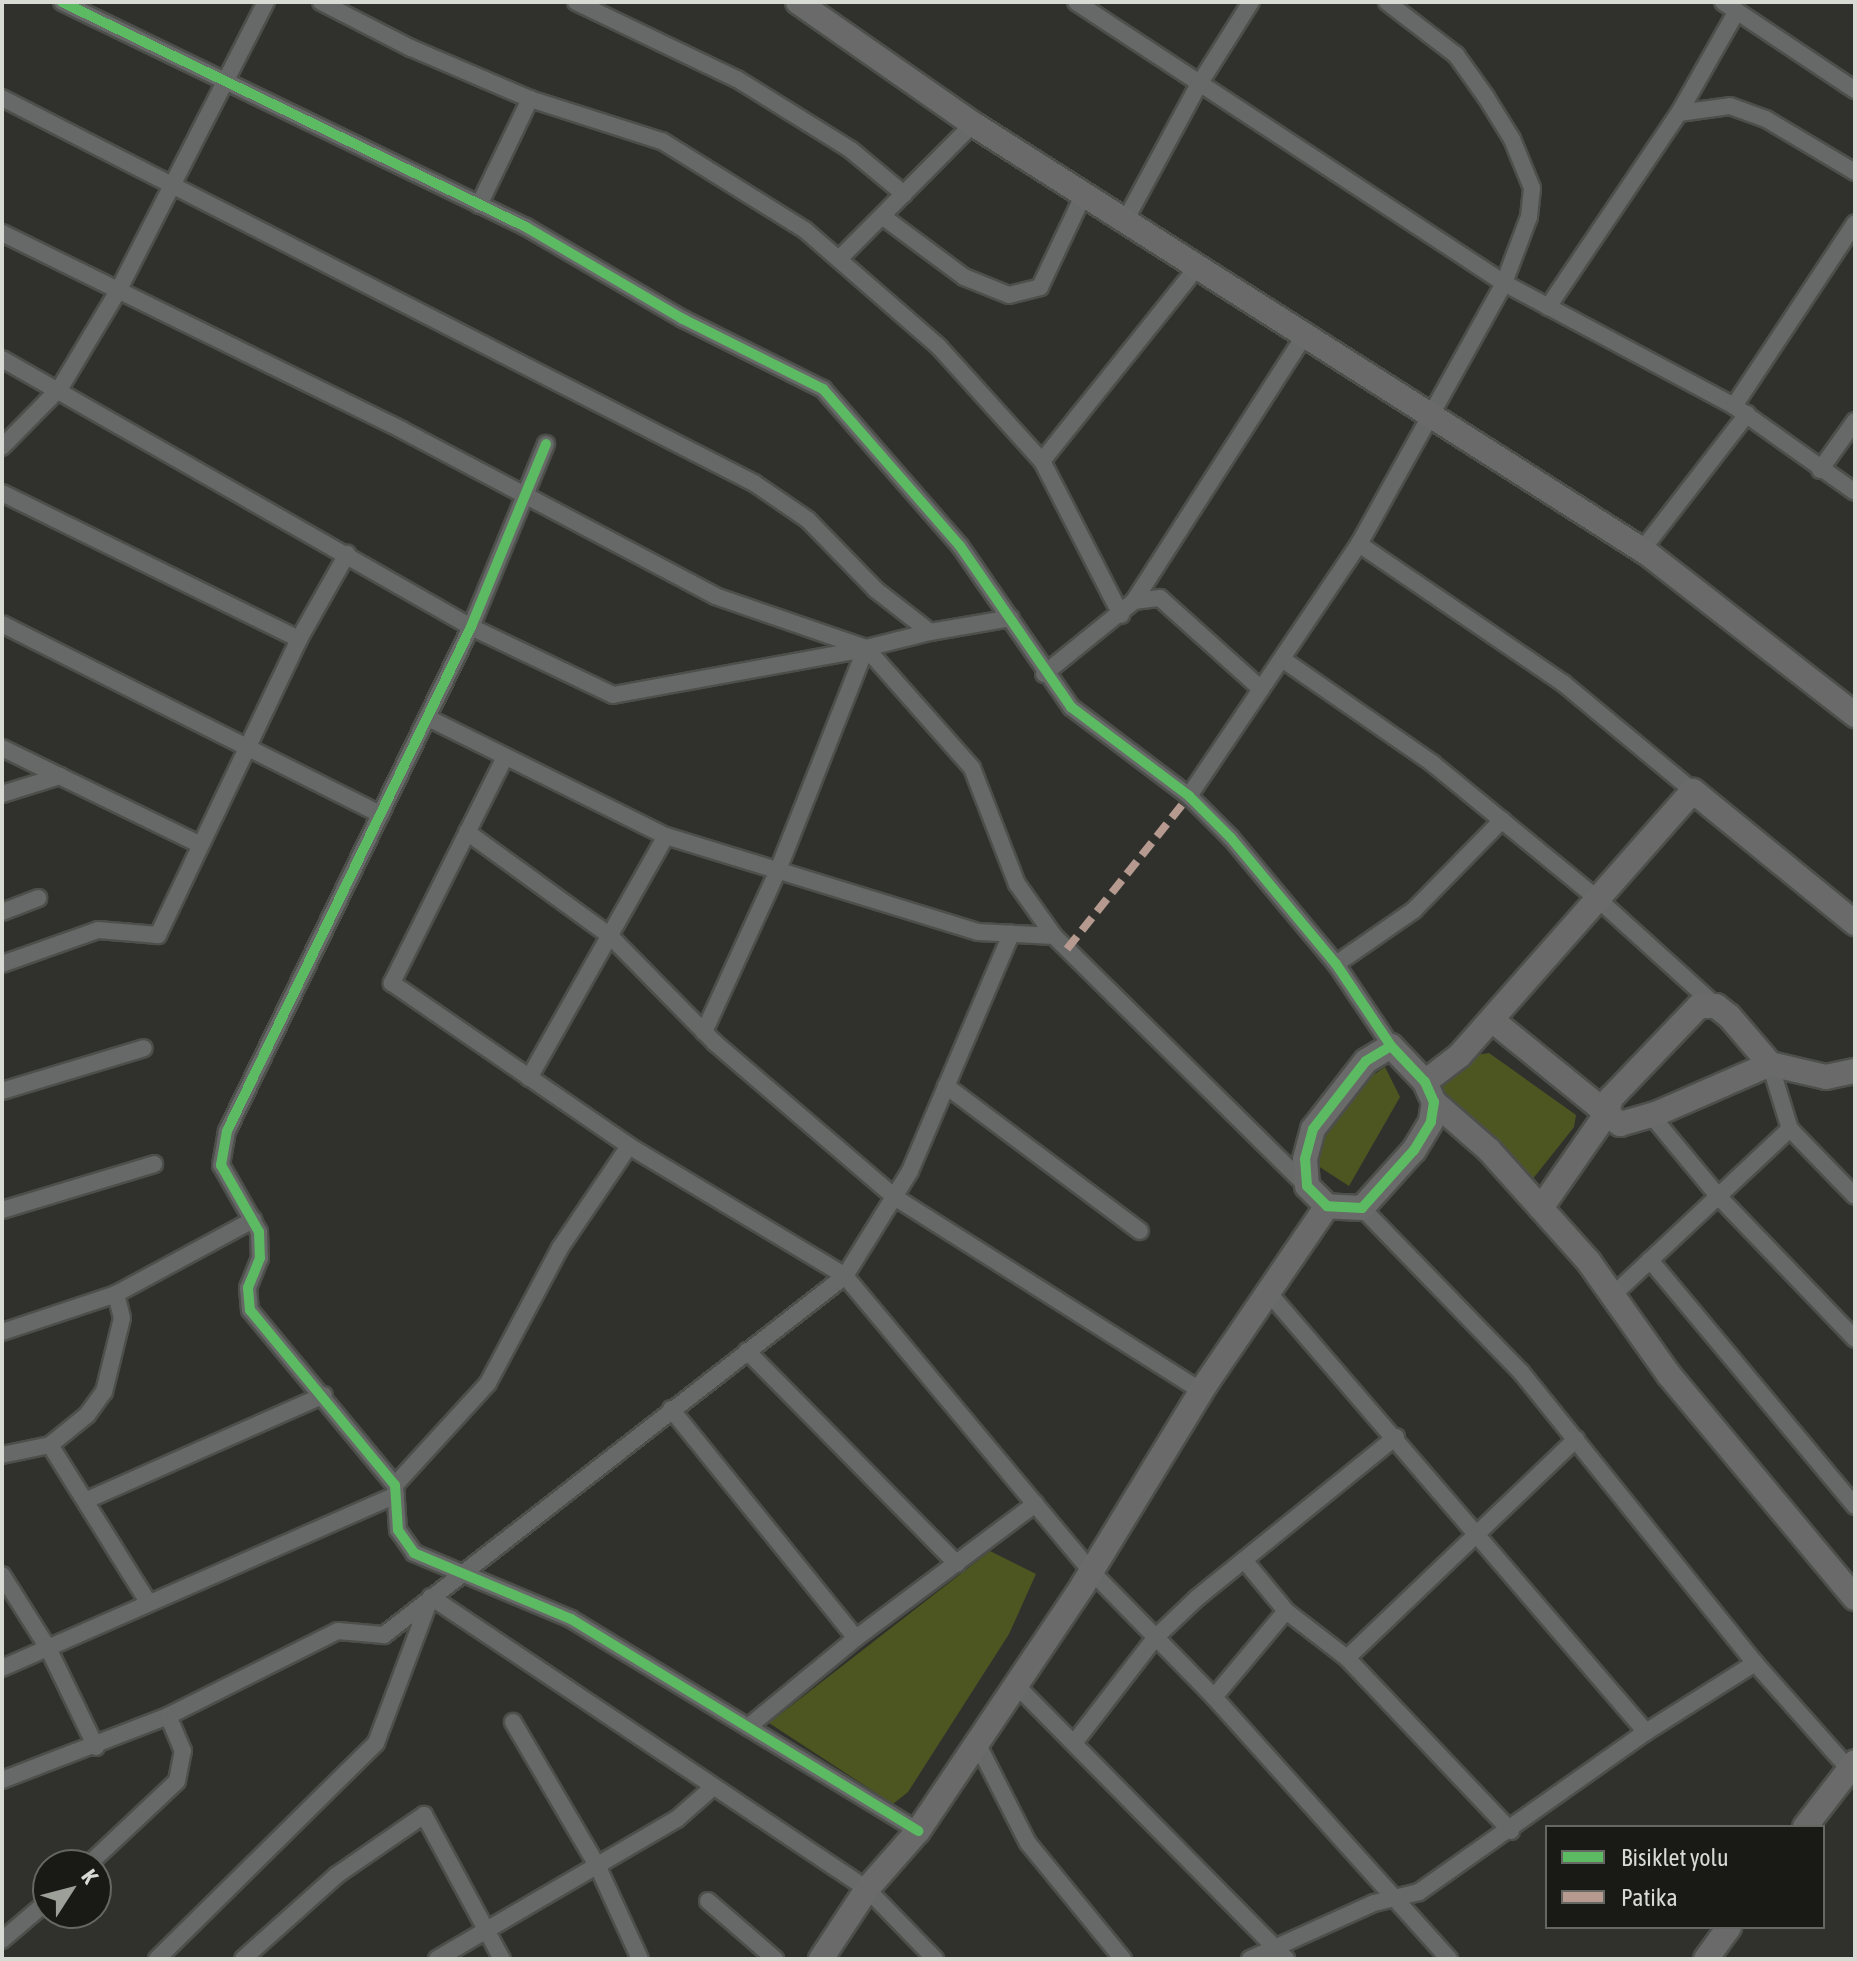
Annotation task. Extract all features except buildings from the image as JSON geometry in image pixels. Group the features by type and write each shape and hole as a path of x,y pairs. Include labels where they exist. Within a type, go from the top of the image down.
{"street":[{"path":"62,2 224,84 479,205 823,389 960,546 1011,618 1044,674 1071,707 1189,796 1336,964 1391,1046 1429,1092 1489,1150 1541,1208 1613,1295 1669,1375 1855,1598"},
{"path":"2,447 60,388 118,291 266,2"},
{"path":"321,2 411,48 530,99 662,141 805,230 939,347 1042,461 1121,615"},
{"path":"576,2 737,79 851,150 904,194"},
{"path":"798,2 973,124 1307,332 1642,550 1855,715"},
{"path":"1076,2 1198,86 1504,283 1740,410 1820,470 1855,492"},
{"path":"1126,219 1198,86 1251,2"},
{"path":"1189,796 1359,544 1429,412 1504,283 1529,217 1532,188 1517,151 1456,55 1387,2"},
{"path":"1548,307 1679,113 1730,6 1855,90"},
{"path":"2,98 172,188 754,483 808,520 876,590 930,632"},
{"path":"479,205 530,99"},
{"path":"1679,113 1730,106 1766,119 1855,172"},
{"path":"839,259 973,124"},
{"path":"882,216 964,277 1009,295 1040,287 1084,194"},
{"path":"1642,550 1740,410 1855,223"},
{"path":"2,233 524,494 715,596 866,648 972,768 1017,884 1054,936 1327,1206 1362,1208 1521,1372 1755,1663 1852,1766 1807,1825"},
{"path":"1042,461 1199,265"},
{"path":"1044,674 1121,615 1134,601 1307,332"},
{"path":"2,359 60,388 471,627 613,695 1011,618"},
{"path":"1820,470 1855,421"},
{"path":"546,444 471,627 227,1131 221,1165 253,1220 260,1258 248,1288 250,1310 324,1395 396,1490 398,1530 414,1553 437,1566 464,1570 571,1619 918,1831"},
{"path":"2,493 299,639"},
{"path":"1359,544 1563,683 1855,923"},
{"path":"2,964 98,930 158,935 299,639 347,554"},
{"path":"1134,601 1160,598 1261,689"},
{"path":"2,624 245,750 381,815"},
{"path":"704,1032 778,870 866,648"},
{"path":"1282,659 1432,763 1599,900 1716,1006 1770,1064 1790,1129 1855,1196"},
{"path":"428,718 666,836 978,932 1054,936"},
{"path":"2,748 199,844"},
{"path":"505,757 392,983 629,1146 845,1276 1091,1571 1214,1697 1449,1959"},
{"path":"2,794 60,776"},
{"path":"1362,1208 1414,1150 1431,1122 1429,1092 1693,791"},
{"path":"1336,964 1414,910 1502,820"},
{"path":"467,832 610,936 704,1032 896,1198 1201,1391"},
{"path":"529,1078 666,836"},
{"path":"2,912 38,898"},
{"path":"2,1780 96,1747 168,1716 338,1631 384,1635 845,1276 896,1198 1011,934"},
{"path":"1541,1208 1607,1113 1611,1098 1643,1060 1699,1006 1716,1006"},
{"path":"1492,1020 1620,1124 1651,1115 1770,1064 1826,1077 1853,1073"},
{"path":"1307,1186 1305,1159 1313,1129 1358,1070 1391,1046"},
{"path":"2,1091 144,1048"},
{"path":"946,1086 1140,1231"},
{"path":"1651,1115 1718,1196 1855,1339"},
{"path":"1613,1295 1790,1129"},
{"path":"2,1668 396,1490 488,1383 560,1248 629,1146"},
{"path":"2,1210 154,1164"},
{"path":"821,1959 867,1889 918,1831 1091,1571 1201,1391 1327,1206"},
{"path":"2,1332 116,1294 253,1220"},
{"path":"1650,1260 1833,1474 1855,1506"},
{"path":"1268,1292 1478,1530 1646,1732"},
{"path":"2,1455 50,1445 87,1415 104,1392 122,1318 116,1294"},
{"path":"747,1351 957,1564"},
{"path":"87,1500 324,1395"},
{"path":"671,1409 856,1638"},
{"path":"1074,1743 1156,1637 1244,1560 1396,1437"},
{"path":"1347,1658 1576,1439"},
{"path":"50,1445 148,1602"},
{"path":"1833,1474 1855,1492"},
{"path":"748,1727 856,1638 1035,1504"},
{"path":"1244,1560 1286,1611 1347,1658 1511,1831"},
{"path":"2,1575 48,1648 96,1747"},
{"path":"431,1597 867,1889 935,1959"},
{"path":"158,1959 376,1743 431,1597"},
{"path":"1214,1697 1286,1611"},
{"path":"1250,1959 1281,1952 1395,1898 1419,1892 1511,1831 1646,1732 1755,1663"},
{"path":"1016,1685 1281,1952"},
{"path":"105,1849 177,1781 183,1751 168,1716"},
{"path":"513,1722 597,1865 640,1959"},
{"path":"977,1743 1028,1843 1123,1959"},
{"path":"437,1959 486,1926 677,1819 712,1788"},
{"path":"243,1959 337,1875 424,1815 502,1959"},
{"path":"708,1901 775,1959"},
{"path":"2,1940 32,1915"},
{"path":"1706,1959 1728,1929"}],"green space":[{"path":"1489,1053 1576,1115 1574,1127 1524,1190 1436,1092 1475,1055"},
{"path":"1385,1067 1400,1097 1349,1186 1315,1164 1318,1145 1344,1095"},
{"path":"990,1551 1036,1574 1009,1634 908,1792 893,1804 769,1723"}],"marked path":[{"path":"1067,949 1189,796"}],"cycle path":[{"path":"62,2 526,227 683,319 823,389 960,546 1071,707 1189,796 1231,838 1336,964 1391,1046 1425,1082 1434,1102 1431,1122 1414,1150 1362,1208 1327,1206 1307,1186 1305,1159 1313,1129 1366,1061 1391,1046"},
{"path":"546,444 471,627 227,1131 221,1165 259,1232 260,1258 248,1288 250,1310 395,1485 398,1530 414,1553 571,1619 918,1831"}]}
